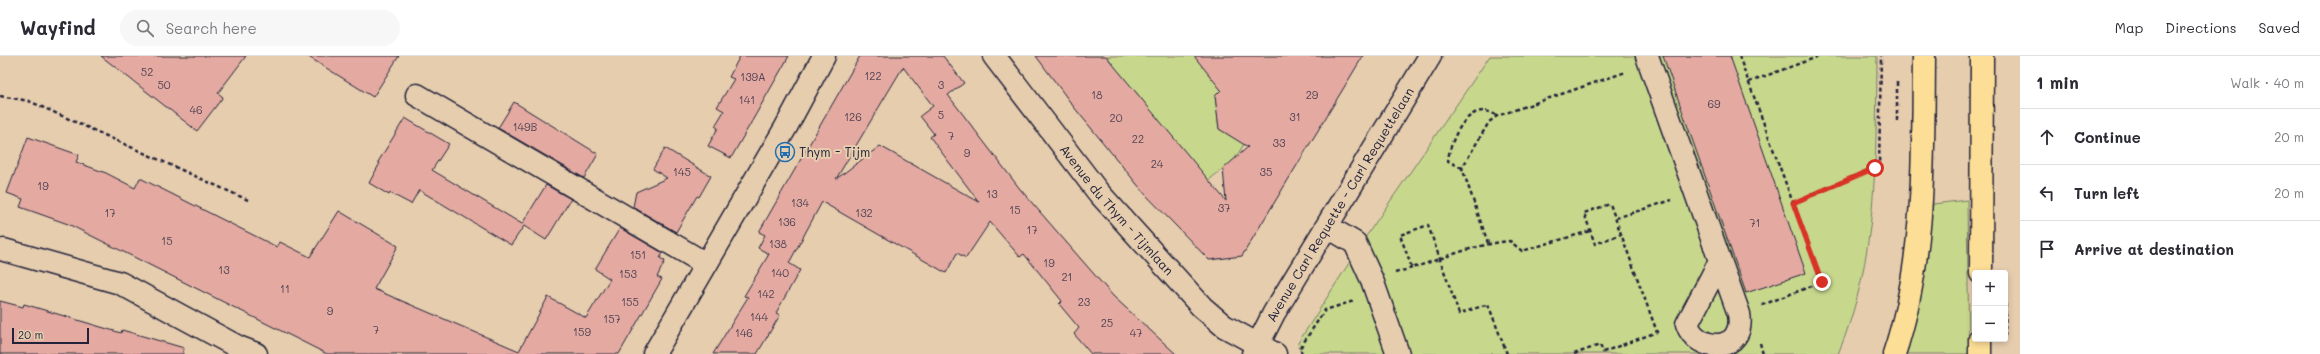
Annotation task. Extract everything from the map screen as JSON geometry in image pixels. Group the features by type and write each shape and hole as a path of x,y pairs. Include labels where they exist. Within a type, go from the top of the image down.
{"main road":[{"path":"1894,354 1911,288 1921,207 1924,56"},
{"path":"1981,270 1982,56"},
{"path":"1980,342 1980,354"}],"street":[{"path":"654,354 786,127 824,56"},
{"name":"Avenue du Thym - Tijmlaan","path":"994,56 1098,192 1202,307 1224,326 1262,351"},
{"name":"Avenue Carl Requette - Carl Requettelaan","path":"1262,351 1274,313 1328,227 1430,56"},
{"path":"1648,60 1696,193 1719,264 1739,314 1741,326 1736,337 1726,348 1712,352 1699,348 1690,336 1687,324 1719,264"},
{"path":"416,95 706,264"},
{"path":"1328,227 1354,243 1376,293 1398,354"},
{"path":"4,250 120,283 243,352"}],"path":[{"path":"1739,56 1822,282 1739,314"},
{"path":"1749,82 1820,56"},
{"path":"1793,203 1879,166 1881,56"},
{"path":"1462,168 1489,122 1497,116 1648,60"},
{"path":"1897,128 1898,77"},
{"path":"0,96 29,101 248,200"},
{"path":"1488,243 1462,168 1448,161 1449,147 1462,125 1473,112 1488,110 1497,116"},
{"path":"1616,218 1696,193"},
{"path":"1574,354 1600,345 1603,352 1657,332 1610,204 1584,213 1595,244 1621,234"},
{"path":"1507,354 1488,304 1459,314 1440,259 1428,225 1400,235 1412,268 1440,259 1488,243 1510,241 1522,252 1590,231"},
{"path":"1302,354 1300,348 1325,310 1376,293"}],"green space":[{"path":"1107,56 1196,56 1242,70 1215,96 1219,129 1244,144 1236,157 1237,178 1221,170 1167,215 1150,110 1131,86 1128,88 1109,66 1112,63"},
{"path":"1490,56 1877,56 1875,169 1868,245 1861,282 1851,318 1838,354 1302,354 1298,343 1367,235"},
{"path":"1967,200 1969,354 1906,354 1925,268 1933,204"}],"building":[{"path":"101,56 246,56 218,93 223,97 197,131"},
{"path":"307,56 399,56 373,97"},
{"path":"740,56 789,56 731,158 708,146 718,128 715,126 724,111 717,107 734,79 729,77"},
{"path":"860,56 943,56 964,83 948,95 1020,189 1113,296 1176,354 1091,354 1074,334 1079,328 1059,304 1062,301 1024,254 1020,257 990,222 966,258 957,253 946,273 822,202 789,263 800,270 776,313 780,315 757,354 713,354 748,297 744,296 769,254 758,248 765,235 759,232","holes":["903,67 933,106 920,116 934,134 930,137 979,202 880,146 836,179"]},
{"path":"1036,56 1106,56 1226,201 1223,169 1248,147 1219,129 1215,96 1221,90 1194,56 1363,56 1242,256 1209,260 1145,194 1073,106"},
{"path":"1663,56 1730,56 1806,273 1746,293"},
{"path":"514,102 598,154 584,178 498,128"},
{"path":"405,118 449,144 432,170 522,224 546,185 571,199 546,240 524,226 511,245 419,190 411,204 390,193 389,195 369,183 380,163 378,162"},
{"path":"28,137 79,155 76,162 106,173 135,188 140,178 277,247 280,242 310,257 339,211 398,246 374,289 519,351 548,297 586,318 610,279 595,269 620,228 663,253 660,258 665,261 657,277 662,279 619,354 327,354 68,224 20,207 23,199 7,193"},
{"path":"665,148 711,176 699,197 697,196 676,232 633,207 636,192 667,178 653,169"},
{"path":"0,301 23,307 24,304 121,333 122,330 184,348 183,354 0,354"}],"place":[{"name":"Thym - Tijm","path":"785,152"}],"route":[{"path":"1822,282 1793,203 1875,168"}]}
